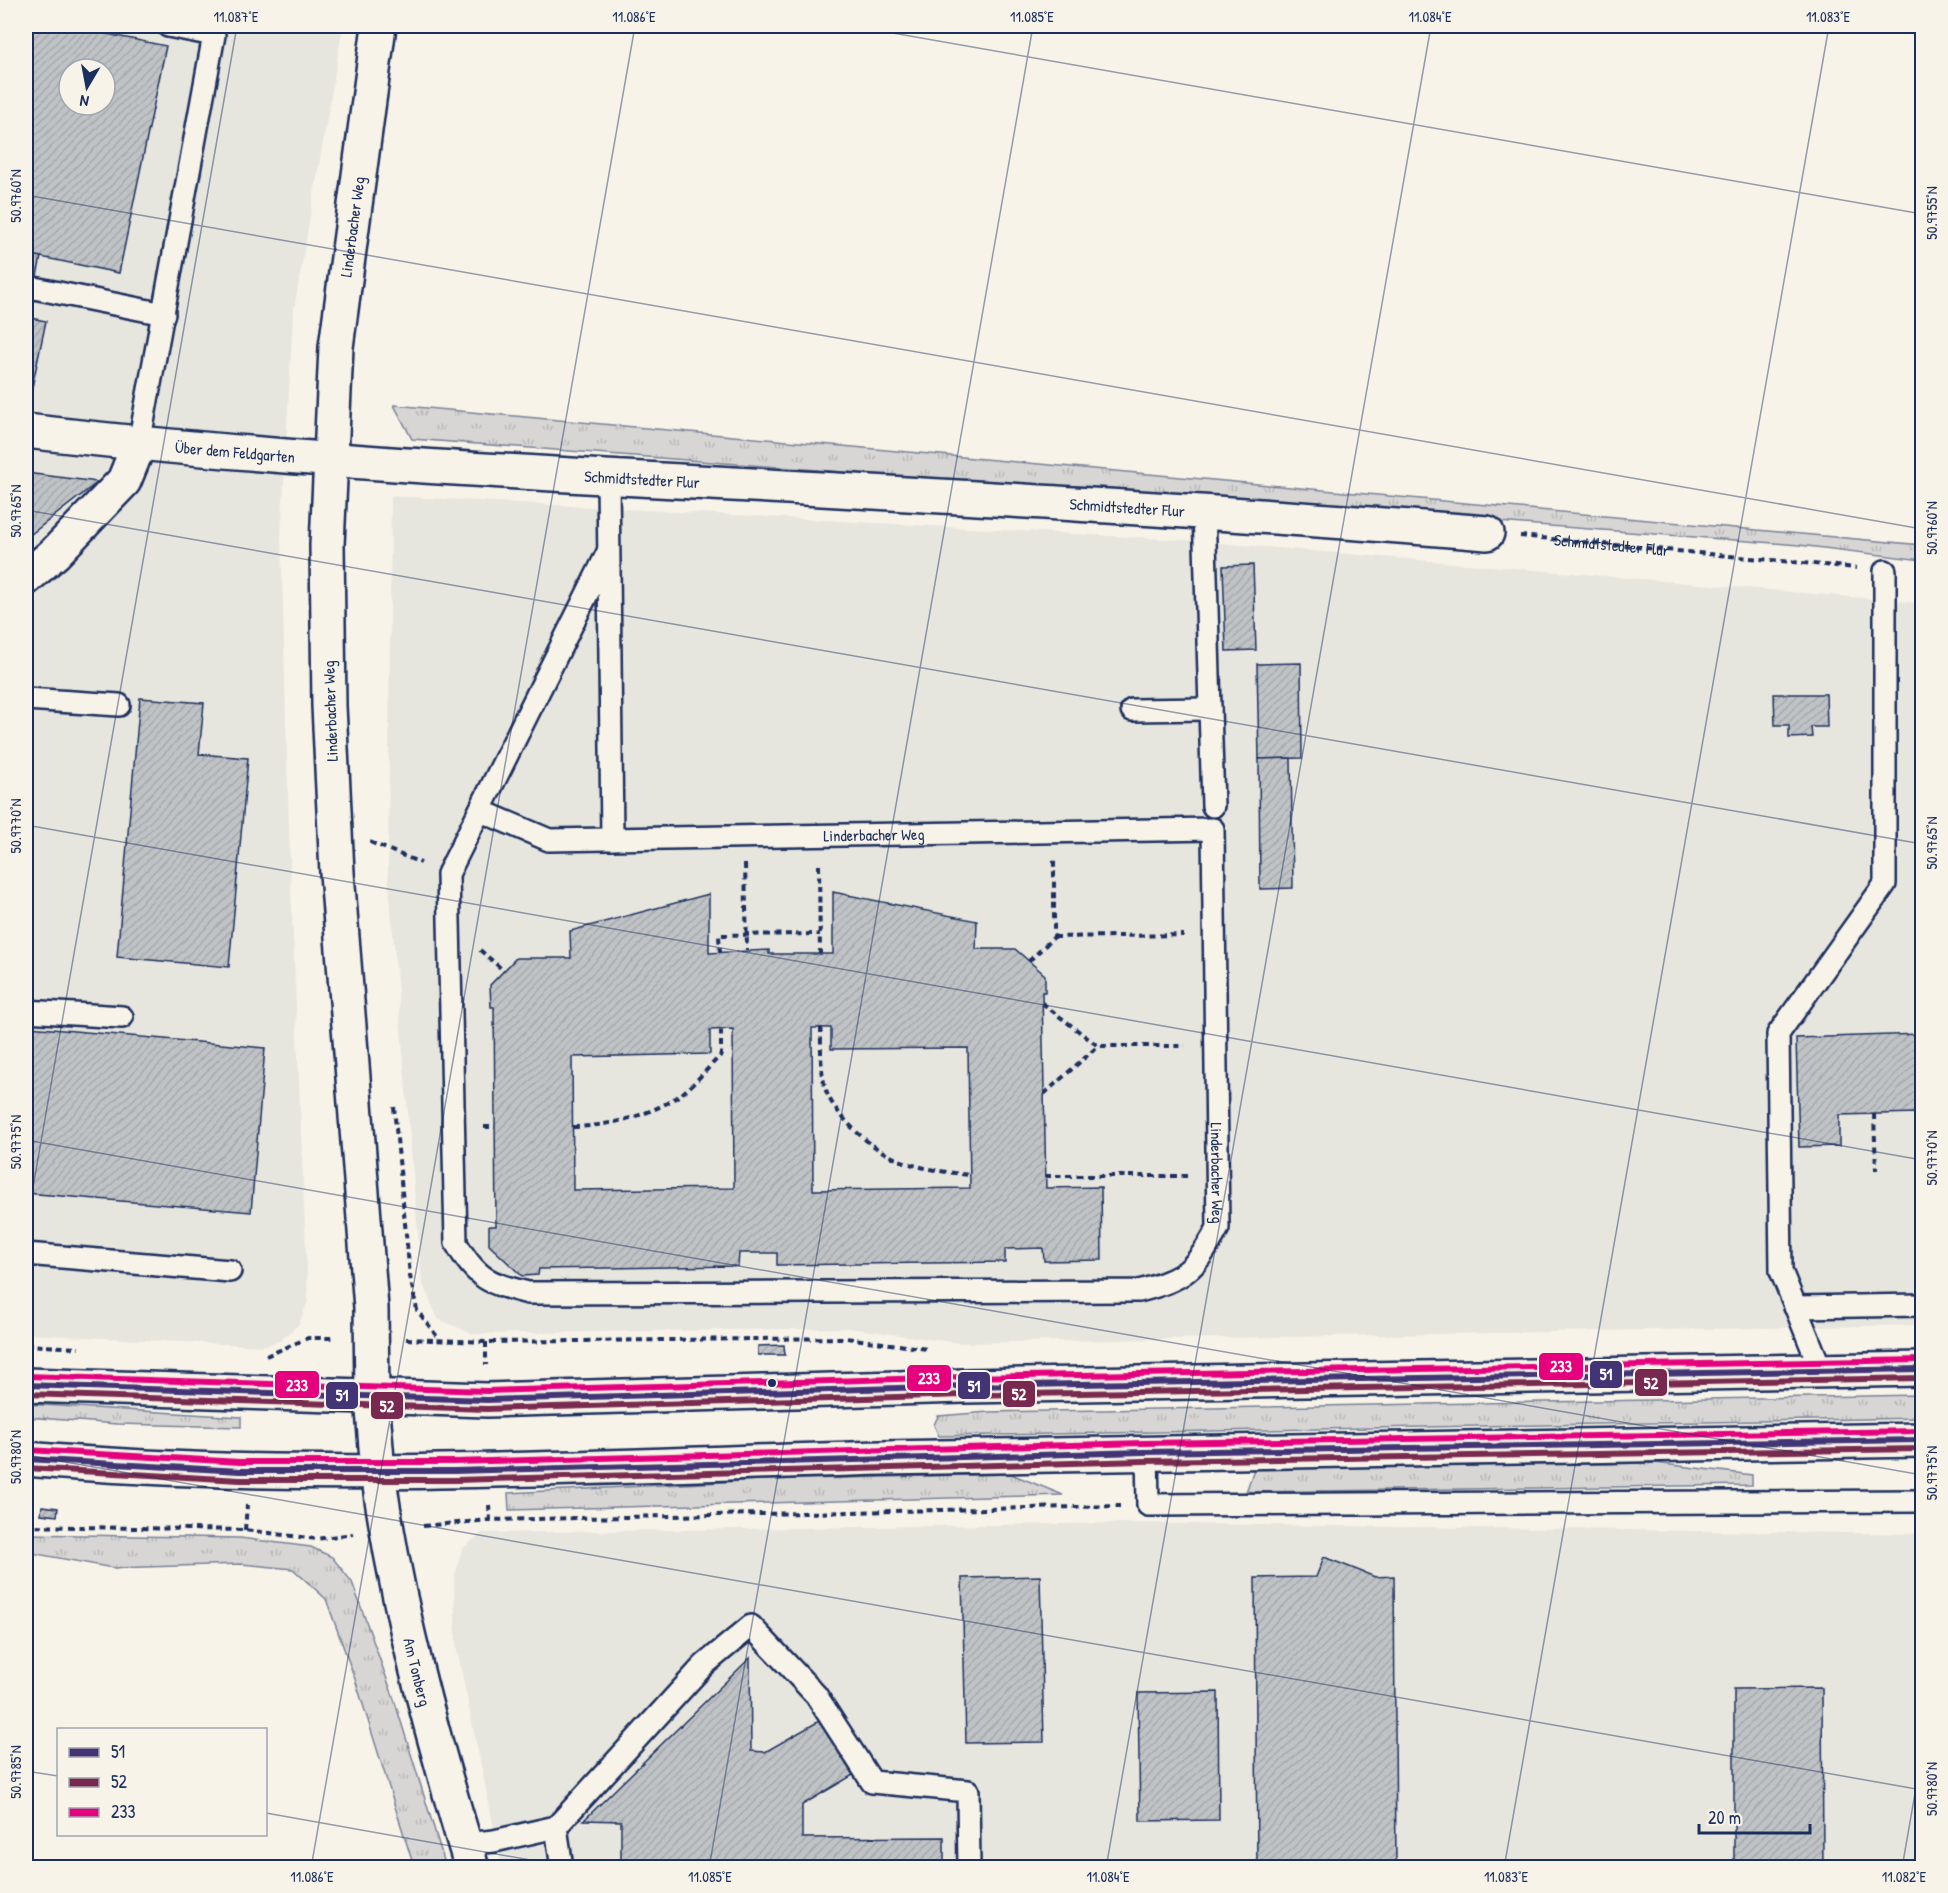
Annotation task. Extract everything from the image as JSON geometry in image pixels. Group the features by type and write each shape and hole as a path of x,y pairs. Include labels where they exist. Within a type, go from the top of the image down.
{"main road":[{"name":"Linderbacher Weg","path":"378,1472 372,1398 372,1338 337,873 329,706 327,545 336,347 379,26"},
{"name":"Über dem Feldgarten","path":"26,431 139,444 330,461"},
{"path":"26,578 55,553 124,481 139,444"},
{"name":"Schmidtstedter Flur","path":"330,461 1204,510 1487,532"},
{"path":"26,1384 372,1398 487,1400 964,1386 1923,1369"},
{"path":"26,1459 219,1471 378,1472 1147,1451 1923,1440"},
{"name":"Am Tonberg","path":"378,1472 387,1529 416,1660 469,1856"}],"lane":[{"path":"139,444 214,34 168,26"},
{"path":"34,288 164,314"},
{"name":"Linderbacher Weg","path":"608,477 612,839"},
{"path":"1204,510 1213,806"},
{"name":"Linderbacher Weg","path":"481,811 549,840 1213,829 1218,1228 1202,1259 1174,1282 1138,1291 528,1293 495,1285 470,1268 456,1243 448,874 608,552"},
{"path":"1821,1370 1782,1271 1778,1034 1885,884 1885,571"},
{"path":"26,699 119,705"},
{"path":"1132,710 1210,709"},
{"path":"26,1011 122,1017"},
{"path":"26,1254 230,1271"},
{"path":"1796,1307 1923,1305"},
{"path":"1147,1451 1148,1505 1923,1501"},
{"path":"469,1856 494,1841 556,1827 704,1665 751,1626 816,1695 872,1782 968,1791 969,1868"},
{"path":"556,1827 562,1868"}],"path":[{"name":"Schmidtstedter Flur","path":"1487,532 1885,571"},
{"path":"369,830 370,853"},
{"path":"1054,832 1054,937"},
{"path":"819,836 820,954"},
{"path":"745,837 747,950"},
{"path":"369,842 448,874"},
{"path":"720,953 719,935 820,934"},
{"path":"1029,961 1054,937 1215,935"},
{"path":"1042,1003 1098,1046 1216,1046"},
{"path":"821,1027 821,1064 825,1089 838,1113 863,1140 884,1155 937,1171 970,1175"},
{"path":"573,1127 596,1126 656,1109 684,1092 721,1055 721,1030"},
{"path":"1044,1094 1098,1046"},
{"path":"394,1100 410,1276 417,1310 439,1340"},
{"path":"1874,1114 1876,1170"},
{"path":"1045,1176 1218,1176"},
{"path":"262,1358 308,1338 486,1342 846,1338 938,1350"},
{"path":"26,1345 84,1348"},
{"path":"26,1526 245,1530 316,1539 387,1529 490,1520 1148,1505"}],"shaded area":[{"path":"26,26 343,26 293,315 281,537 290,864 308,1301 299,1324 280,1341 262,1346 26,1334"},
{"path":"391,496 1183,540 1922,603 1922,1325 959,1343 849,1328 473,1334 438,1319 422,1282 388,873"},
{"path":"1121,1523 1922,1534 1922,1867 502,1867 456,1645 454,1580 462,1549 482,1533"}],"green space":[{"path":"394,405 1922,545 1922,560 1799,545 412,439"},
{"path":"1922,1395 1922,1418 939,1436 934,1425 938,1416 989,1412"},
{"path":"26,1404 241,1417 241,1427 117,1424 26,1417"},
{"path":"1655,1463 1752,1475 1752,1485 1246,1492 1254,1469"},
{"path":"1011,1474 1063,1495 509,1510 508,1493 763,1480"},
{"path":"26,1534 240,1538 311,1547 332,1557 352,1582 394,1699 446,1867 414,1867 355,1679 326,1599 293,1569 241,1564 113,1568 26,1552"}],"building":[{"path":"26,26 68,26 166,46 119,273 26,254"},
{"path":"26,254 41,257 28,318 26,317"},
{"path":"26,317 46,321 31,392 26,391"},
{"path":"26,473 98,482 26,538"},
{"path":"1253,565 1256,650 1226,651 1223,566"},
{"path":"1301,663 1302,758 1259,759 1257,664"},
{"path":"1774,694 1826,694 1827,727 1811,727 1812,737 1789,738 1789,725 1775,725"},
{"path":"140,698 204,703 199,754 248,758 229,967 117,957"},
{"path":"1291,758 1293,888 1260,889 1259,759"},
{"path":"833,892 977,921 976,949 1015,949 1045,975 1045,992 1042,992 1046,1188 1101,1187 1102,1260 1044,1261 1043,1248 1005,1249 1005,1262 777,1265 777,1253 739,1253 738,1266 539,1269 538,1275 522,1276 489,1245 489,1226 496,1226 494,1007 491,1007 490,985 516,958 571,958 570,931 709,894 709,953 769,950 769,954 833,954","holes":["812,1028 831,1028 831,1049 968,1048 970,1188 813,1190","733,1029 734,1188 573,1190 572,1057 710,1054 710,1030"]},
{"path":"29,1027 265,1048 251,1212 26,1193 26,1067"},
{"path":"1922,1034 1922,1127 1919,1127 1918,1113 1839,1115 1839,1146 1799,1147 1796,1038"},
{"path":"784,1345 785,1355 758,1355 758,1346"},
{"path":"42,1506 58,1508 57,1516 41,1514"},
{"path":"1324,1557 1375,1577 1394,1576 1396,1868 1257,1868 1255,1578 1316,1577"},
{"path":"1040,1576 1044,1742 966,1743 962,1578"},
{"path":"750,1658 751,1751 765,1752 821,1720 853,1775 802,1805 802,1838 944,1837 944,1868 621,1868 621,1821 584,1820"},
{"path":"1822,1688 1823,1868 1734,1868 1734,1689"},
{"path":"1218,1692 1219,1820 1140,1821 1138,1693"}],"transit line":[{"name":"233","path":"26,1376 487,1391 964,1377 1922,1360"},
{"name":"51","path":"26,1385 487,1400 964,1386 1922,1369"},
{"name":"52","path":"26,1394 487,1409 964,1395 1922,1378"},
{"name":"233","path":"27,1450 240,1462 454,1462 1143,1443 1922,1431"},
{"name":"51","path":"26,1459 240,1471 454,1471 1143,1452 1922,1440"},
{"name":"52","path":"26,1468 240,1480 455,1480 1143,1461 1922,1449"}]}
